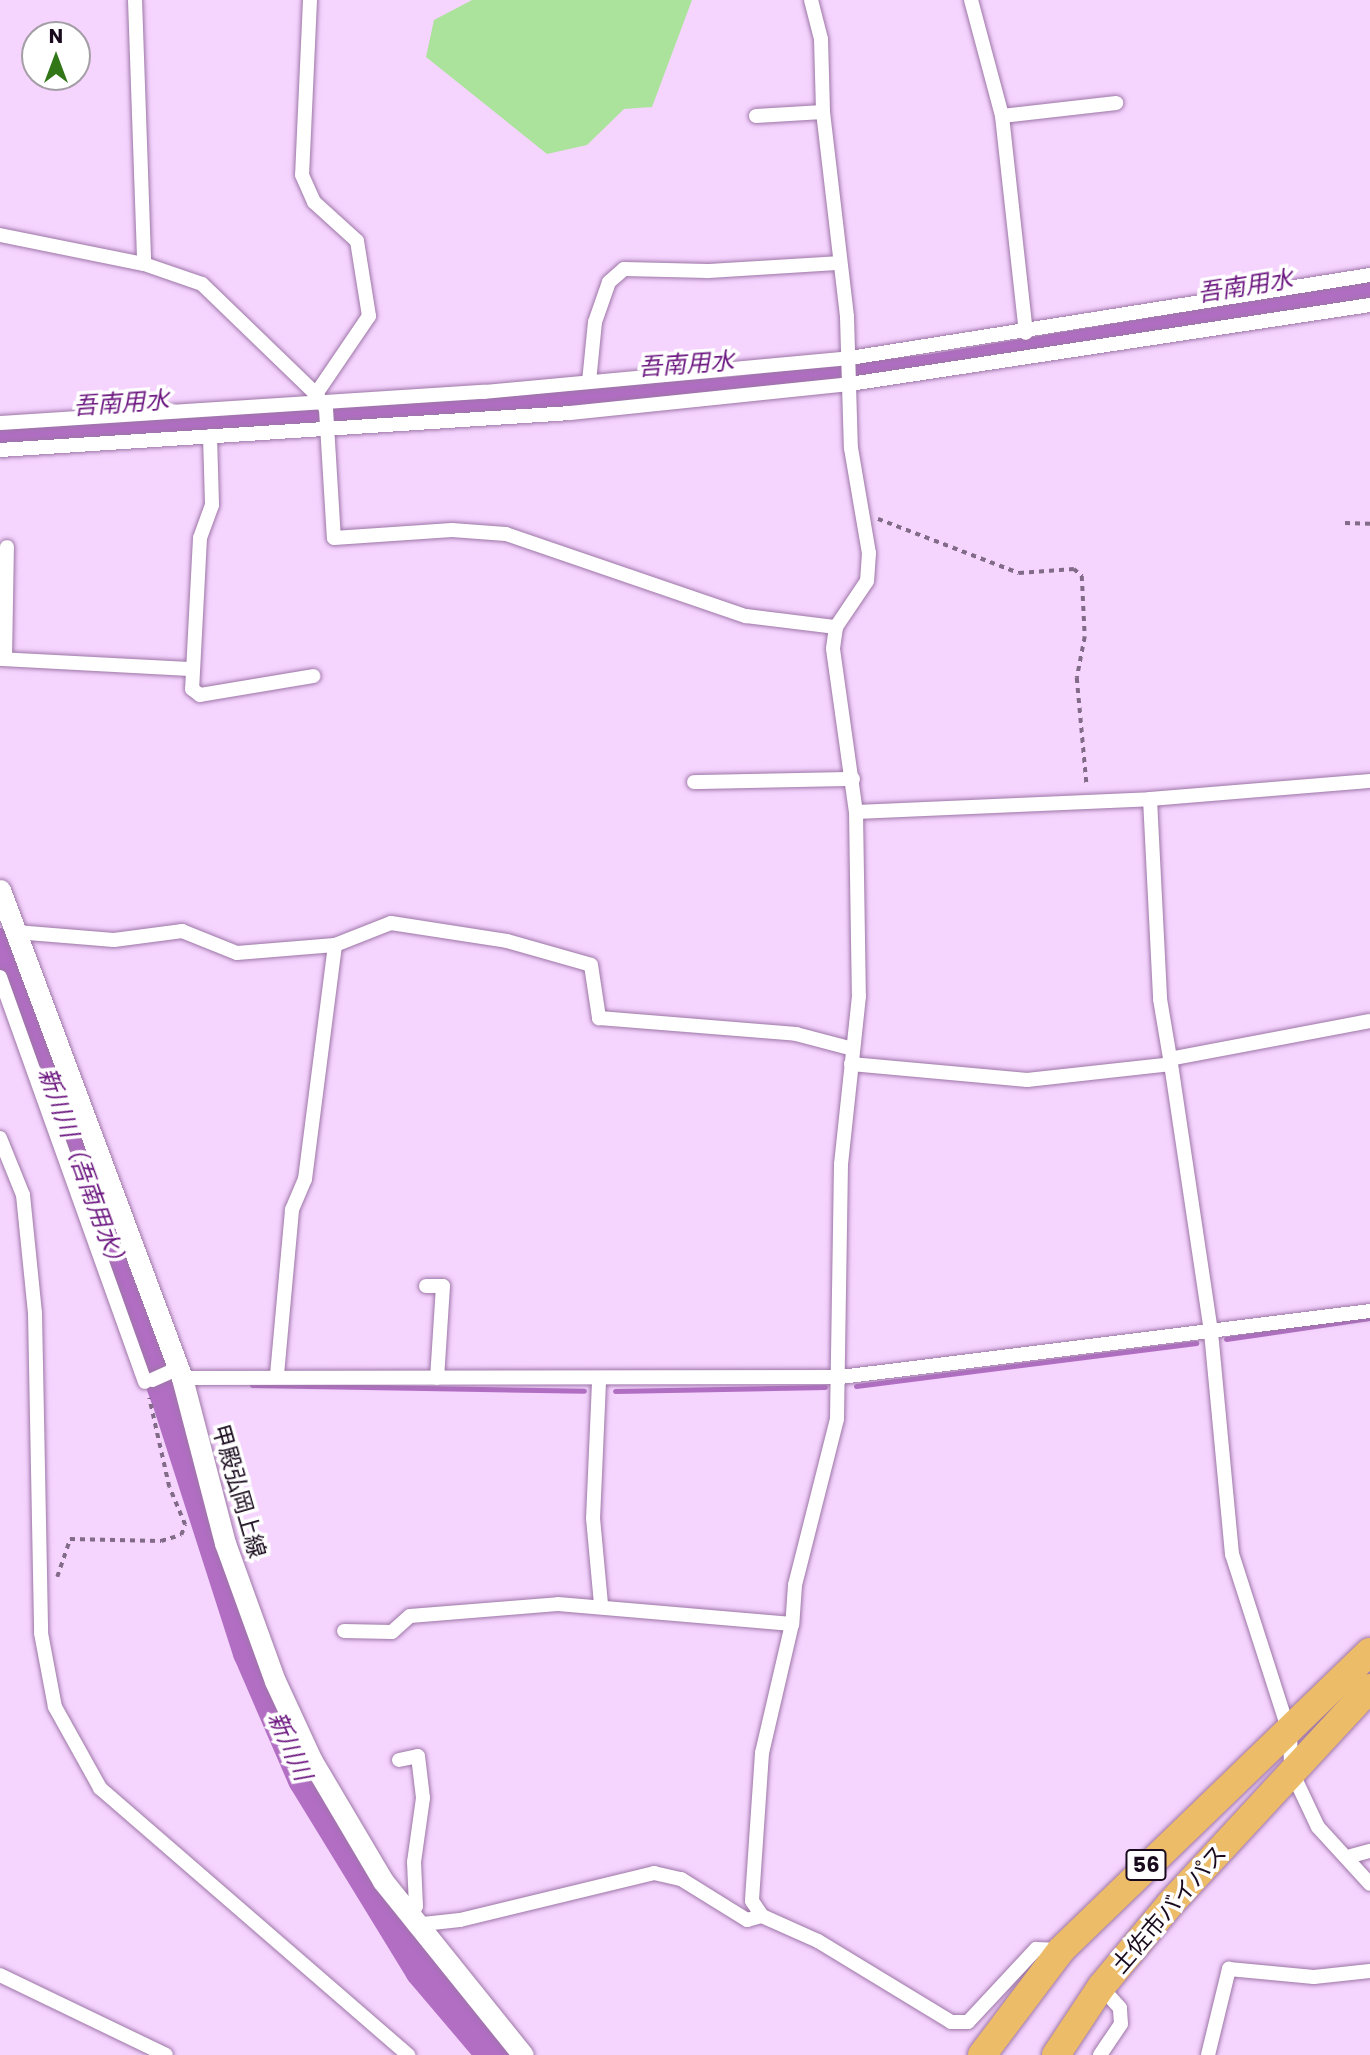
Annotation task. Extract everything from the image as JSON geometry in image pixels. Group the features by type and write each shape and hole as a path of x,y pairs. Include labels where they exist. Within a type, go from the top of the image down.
{"highway":[{"name":"56","path":"1290,1735 1370,1653"},
{"name":"56","path":"1291,1770 1370,1688"},
{"name":"土佐市バイパス","path":"982,2055 1061,1950 1290,1735"},
{"name":"土佐市バイパス","path":"1056,2055 1101,1987 1291,1770"}],"main road":[{"name":"甲殿弘岡上線","path":"0,890 175,1374 225,1543 275,1681 312,1761 412,1922 523,2055"}],"street":[{"path":"135,0 144,264"},
{"path":"310,0 302,174 314,202 357,241 369,316 324,412 334,538 452,530 506,534 746,616 836,626"},
{"path":"811,0 821,39 823,112 850,371 851,448 863,519 867,581 836,626 856,812 859,996 841,1164 842,1377 837,1419 795,1585 792,1624 762,1753 752,1900 762,1916 818,1941 951,2022 968,2022 1036,1950 1061,1950"},
{"path":"971,0 1002,116 1026,333"},
{"path":"1002,116 1116,103"},
{"path":"756,116 823,112"},
{"path":"0,235 144,264 202,284 324,412"},
{"path":"589,383 595,322 609,282 624,269 838,263"},
{"path":"0,450 210,436 324,412 589,383 850,371 1026,333 1370,275"},
{"path":"0,423 324,412 570,413 850,371 1370,305"},
{"path":"210,436 212,505 200,538 192,689 200,695 313,676"},
{"path":"7,547 3,658 191,669"},
{"path":"694,782 853,779"},
{"path":"856,812 1088,803 1370,781"},
{"path":"1150,799 1160,999 1172,1061 1211,1332 1232,1554 1290,1735 1291,1770 1318,1827 1351,1856 1370,1884"},
{"path":"16,932 114,940 182,931 237,953 335,946 391,923 507,942 591,965 592,1002 599,1018 796,1034 852,1056 1027,1080 1172,1061 1370,1021"},
{"path":"277,1375 292,1210 305,1180 335,946"},
{"path":"0,976 148,1381 175,1374 599,1382 842,1377 1370,1311"},
{"path":"0,1138 23,1195 36,1313 41,1633 55,1707 100,1788 408,2055"},
{"path":"426,1286 443,1286 437,1378"},
{"path":"599,1382 593,1518 601,1604"},
{"path":"344,1631 392,1632 410,1616 601,1604 792,1624"},
{"path":"399,1760 418,1756 423,1798 414,1862 416,1906 412,1922 460,1920 654,1873 681,1879 747,1920 762,1916"},
{"path":"1351,1856 1370,1851"},
{"path":"1208,2055 1229,1969 1314,1977 1370,1971"},
{"path":"0,1975 166,2055"},
{"path":"1100,2055 1121,2024 1120,2008 1101,1987"}],"path":[{"path":"863,519 893,521 1019,573 1074,569 1082,576 1085,637 1077,678 1088,803"},
{"path":"1345,523 1370,524"},
{"path":"55,1586 70,1539 161,1541 181,1535 185,1525 169,1487 148,1381"}],"green space":[{"path":"472,0 692,0 652,107 624,109 587,145 547,154 426,57 434,20"}],"waterway":[{"name":"吾南用水","path":"0,436 730,386 924,364 1370,290"},
{"name":"新川川","path":"0,944 167,1397 249,1652 304,1779 421,1970 493,2055"},
{"path":"1226,1339 1370,1318"},
{"path":"856,1386 1196,1343"},
{"path":"252,1385 584,1391"},
{"path":"615,1391 825,1387"}],"water label":[{"name":"新川川（吾南用水）","path":"83,1170"}]}
